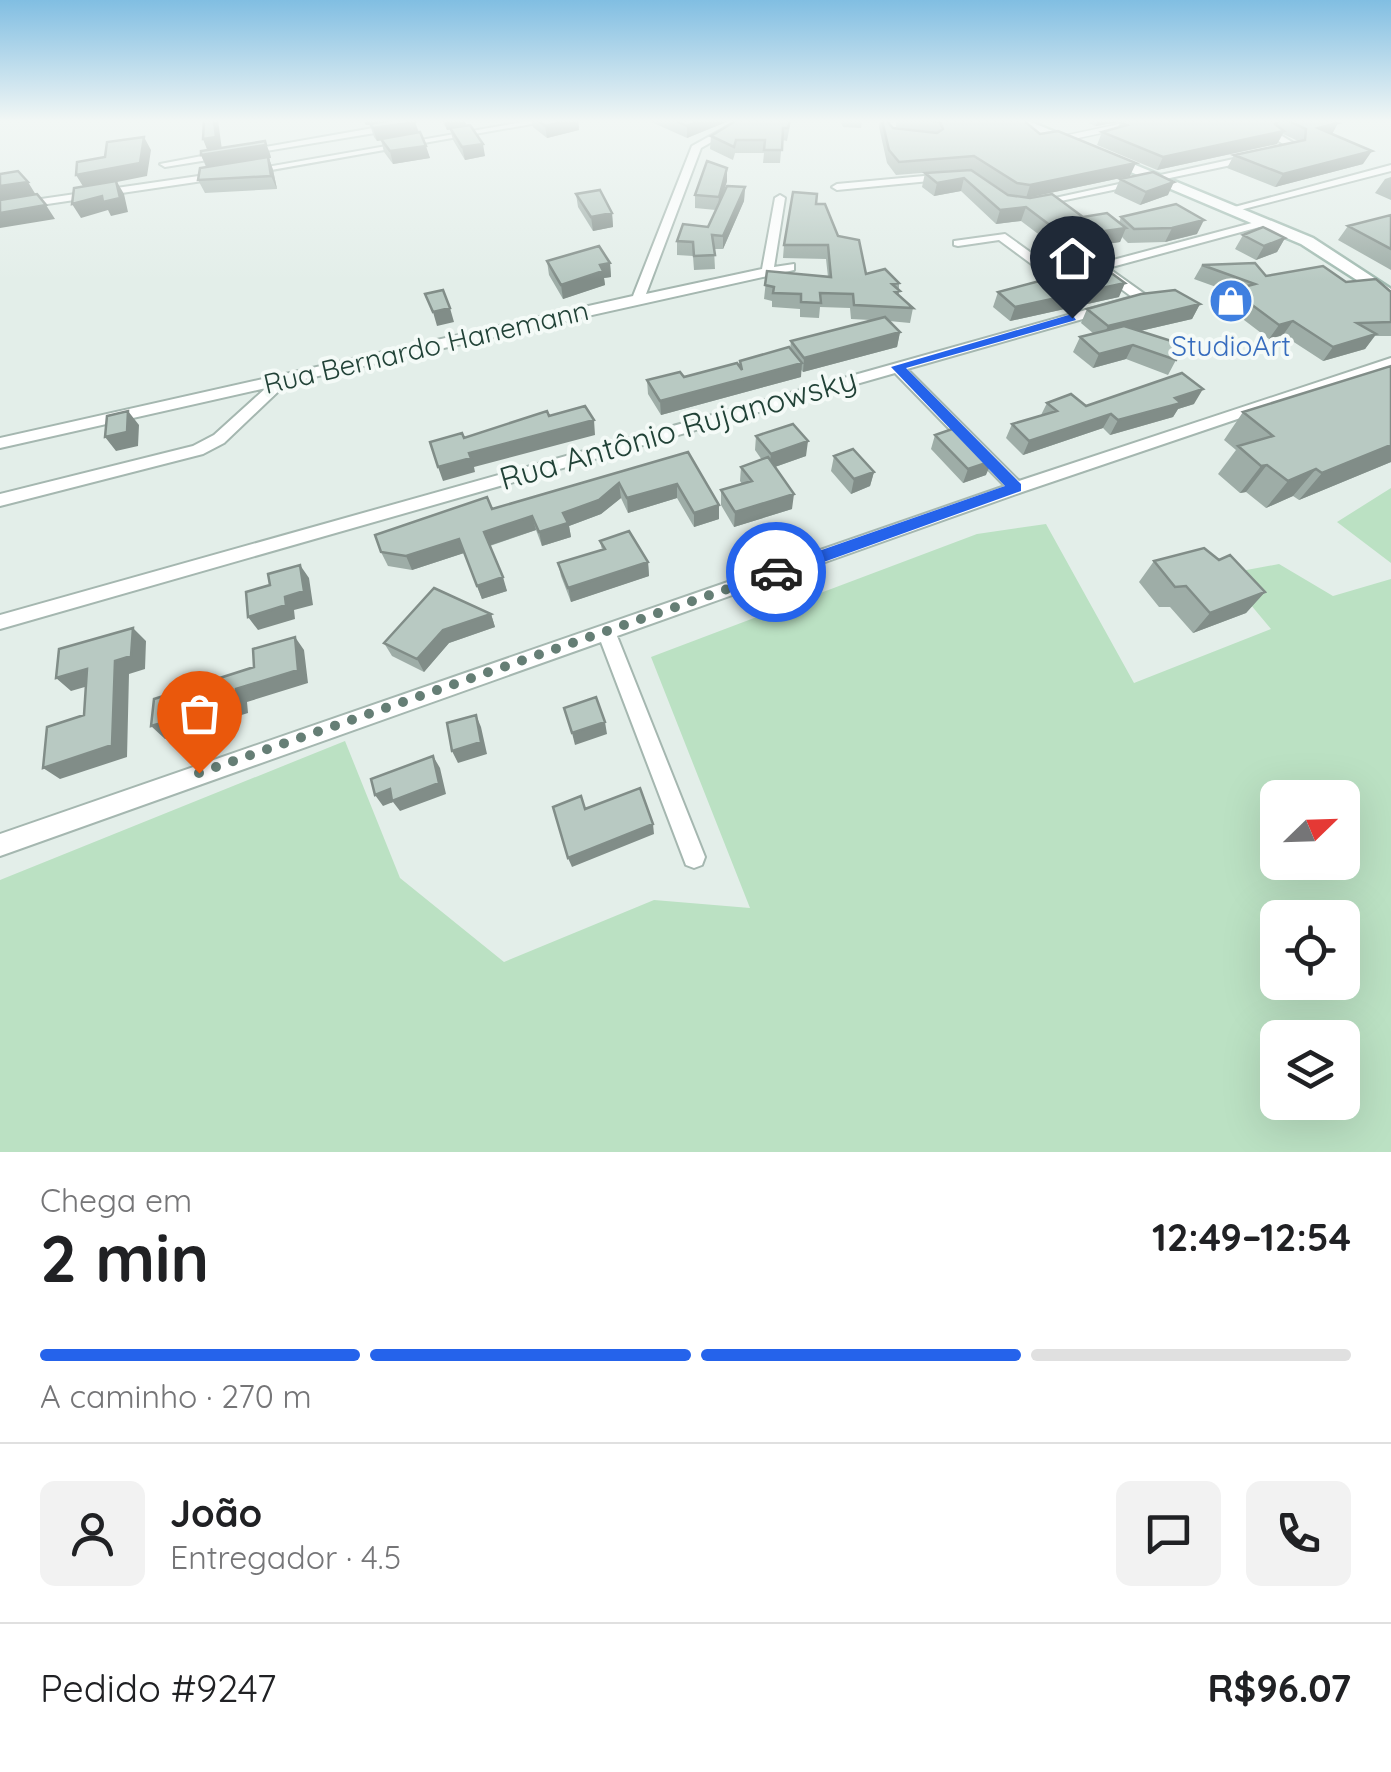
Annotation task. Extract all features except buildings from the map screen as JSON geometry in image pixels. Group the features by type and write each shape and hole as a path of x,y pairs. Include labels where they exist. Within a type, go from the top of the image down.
{"main road":[{"path":"1148,174 1324,249 1389,292"}],"street":[{"path":"0,208 225,174"},
{"path":"638,298 687,174"},
{"path":"1026,206 1182,174"},
{"path":"1232,209 1369,174"},
{"path":"838,187 963,176"},
{"path":"767,272 780,198"},
{"path":"958,242 1001,236 1053,274 1098,267 1262,223"},
{"name":"Rua Bernardo Hanemann","path":"0,443 790,266"},
{"name":"Rua Antônio Rujanowsky","path":"0,622 1142,298 1098,267"},
{"path":"0,845 1016,488 1391,362"},
{"path":"897,367 1016,488"},
{"path":"0,500 198,450 219,438 283,379"},
{"path":"606,632 694,857"}],"green space":[{"path":"1391,488 1391,563 1337,522"},
{"path":"1046,524 1134,683 1271,629 1225,574 1279,564 1333,596 1391,579 1391,1152 0,1152 0,880 345,741 400,878 504,962 654,900 750,908 651,657 977,534"}],"way so far":[{"path":"199,773 776,572"}],"place":[{"name":"StudioArt","path":"1231,301"}],"route":[{"path":"776,572 1016,488 897,367 1072,318"}]}
